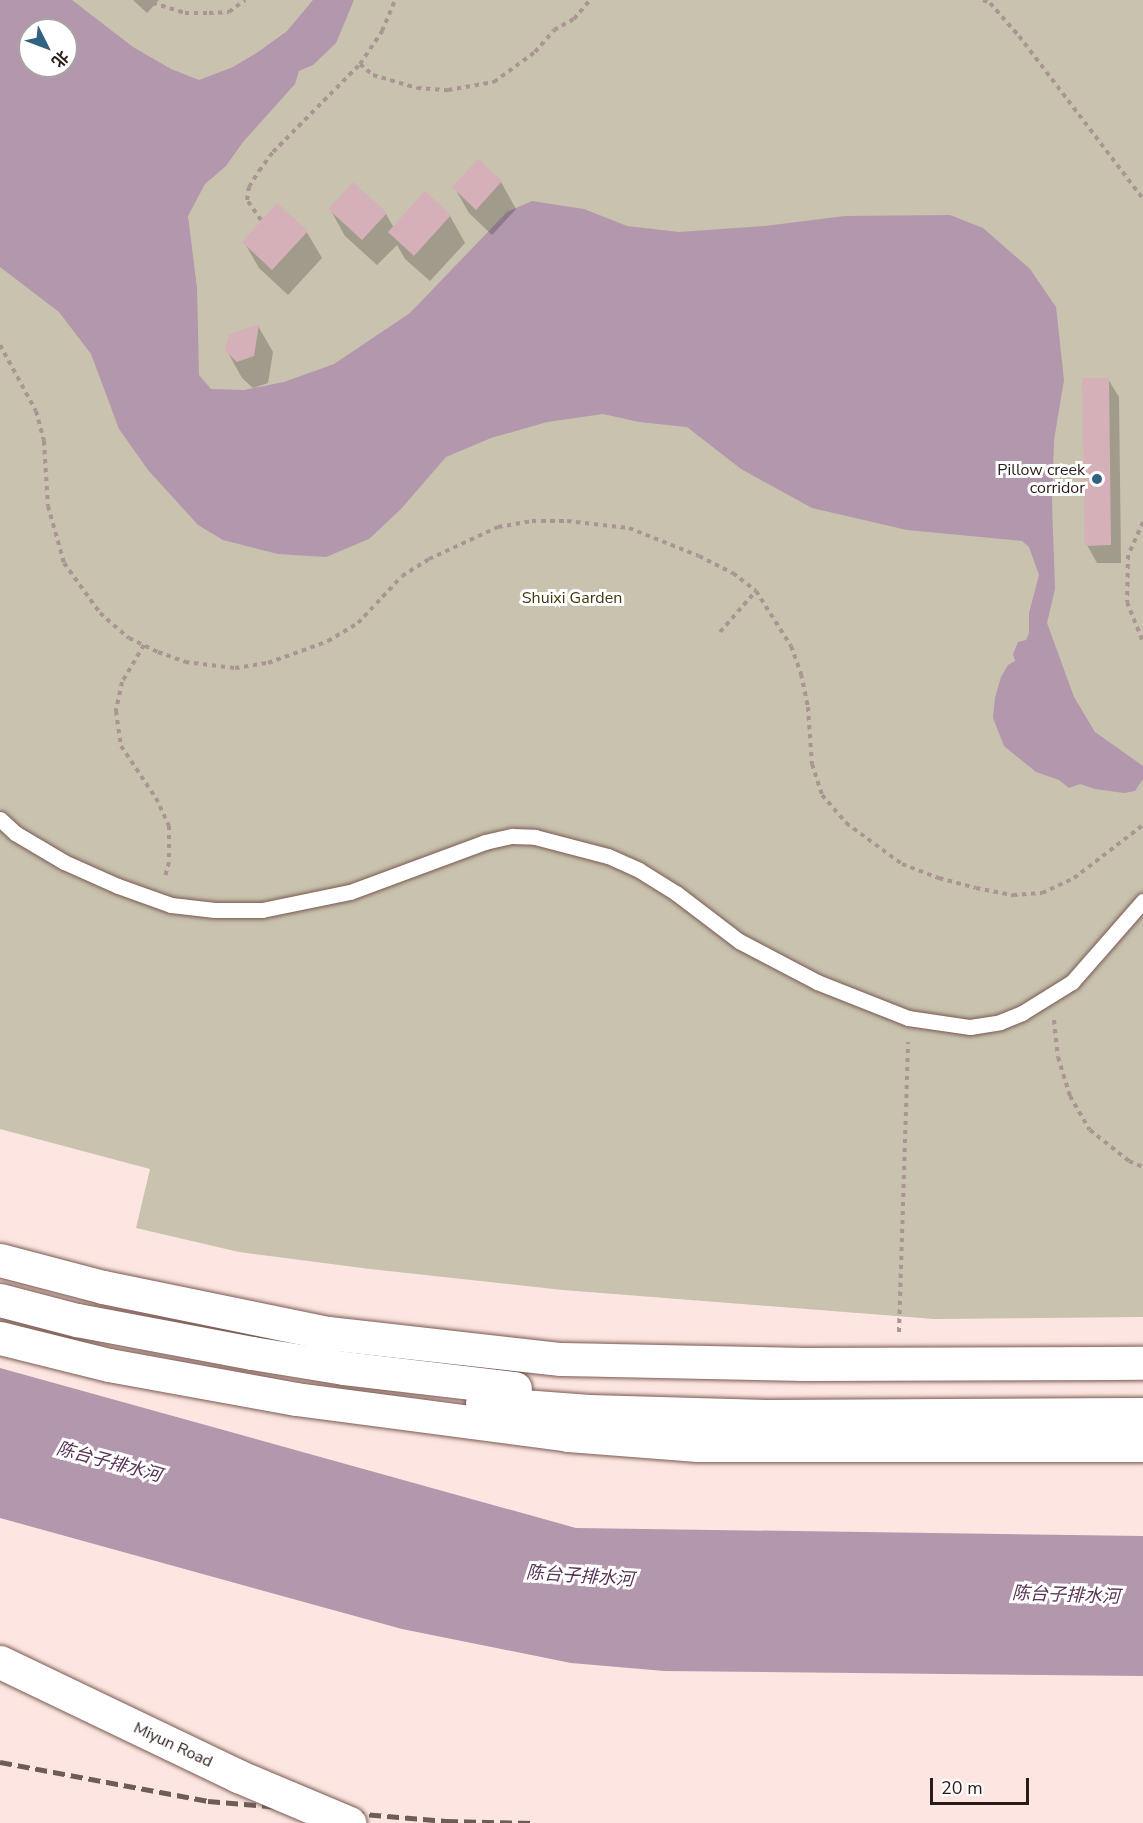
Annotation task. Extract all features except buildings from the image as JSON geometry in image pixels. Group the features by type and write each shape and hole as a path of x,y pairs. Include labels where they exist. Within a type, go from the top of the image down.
{"main road":[{"path":"0,1260 103,1287 328,1333 561,1359 804,1364 1143,1363"},
{"path":"0,1300 77,1320 263,1355 367,1371 530,1389 731,1399 1143,1398"},
{"path":"0,1316 92,1340 265,1374 350,1388 499,1405 766,1416 1143,1414"},
{"path":"0,1338 109,1365 296,1399 568,1435 698,1445 1143,1445"},
{"name":"Miyun Road","path":"0,1662 238,1776 349,1823"}],"lane":[{"path":"0,819 15,833 64,862 118,886 171,905 215,910 262,910 350,892 485,842 512,836 536,837 599,853 639,870 676,892 739,941 817,982 908,1018 970,1027 1000,1022 1022,1013 1072,982 1143,902"}],"path":[{"path":"144,0 185,13 209,13 229,12 245,0"},
{"path":"261,220 247,200 249,187 273,152 360,64 382,31 395,0"},
{"path":"360,64 373,75 417,88 448,90 494,82 535,52 554,30 574,19 590,0"},
{"path":"987,1 1026,45 1143,200"},
{"path":"0,345 36,411 44,441 48,506 64,563 100,613 129,638 144,645 185,662 235,668 268,663 328,641 358,623 402,576 429,559 498,527 532,521 567,521 629,528 699,556 733,573 756,591 786,636 798,664 808,707 812,764 822,795 846,823 902,864 939,878 976,888 1013,895 1042,892 1074,878 1143,825"},
{"path":"1143,522 1128,555 1127,602 1143,642"},
{"path":"720,632 756,591"},
{"path":"144,645 122,681 116,711 121,746 156,798 169,826 169,862 160,901"},
{"path":"1051,996 1058,1057 1070,1096 1090,1130 1129,1161 1143,1167"},
{"path":"899,1333 908,1018"}],"green space":[{"name":"Shuixi Garden","path":"0,0 1143,0 1143,1317 934,1319 563,1290 239,1252 136,1228 150,1169 0,1129"}],"water":[{"path":"0,0 72,0 133,47 171,69 199,80 233,67 258,52 287,31 313,0 354,0 336,43 313,65 299,71 295,84 243,142 226,166 205,184 188,216 197,288 199,375 211,389 244,390 284,382 334,364 410,313 507,212 532,201 584,209 627,226 679,232 765,226 845,216 950,215 983,228 1030,269 1056,307 1064,380 1054,440 1052,502 1055,589 1047,623 1074,697 1095,732 1143,766 1143,779 1135,791 1124,793 1095,789 1080,784 1069,788 1059,780 1036,772 1004,746 993,718 995,698 1001,677 1008,665 1015,661 1013,654 1018,642 1026,640 1029,633 1029,613 1039,575 1029,547 1022,541 907,530 812,508 741,469 687,427 639,422 603,414 547,422 491,438 446,457 401,509 369,539 326,557 278,554 223,540 198,525 148,470 119,429 91,354 59,312 0,267"},
{"name":"陈台子排水河","path":"0,1368 576,1528 1143,1536 1143,1676 664,1671 571,1663 402,1629 0,1518"}],"railway":[{"path":"0,1762 208,1801 446,1821 535,1823"}],"place":[{"name":"Pillow creek corridor","path":"1097,479"}]}
